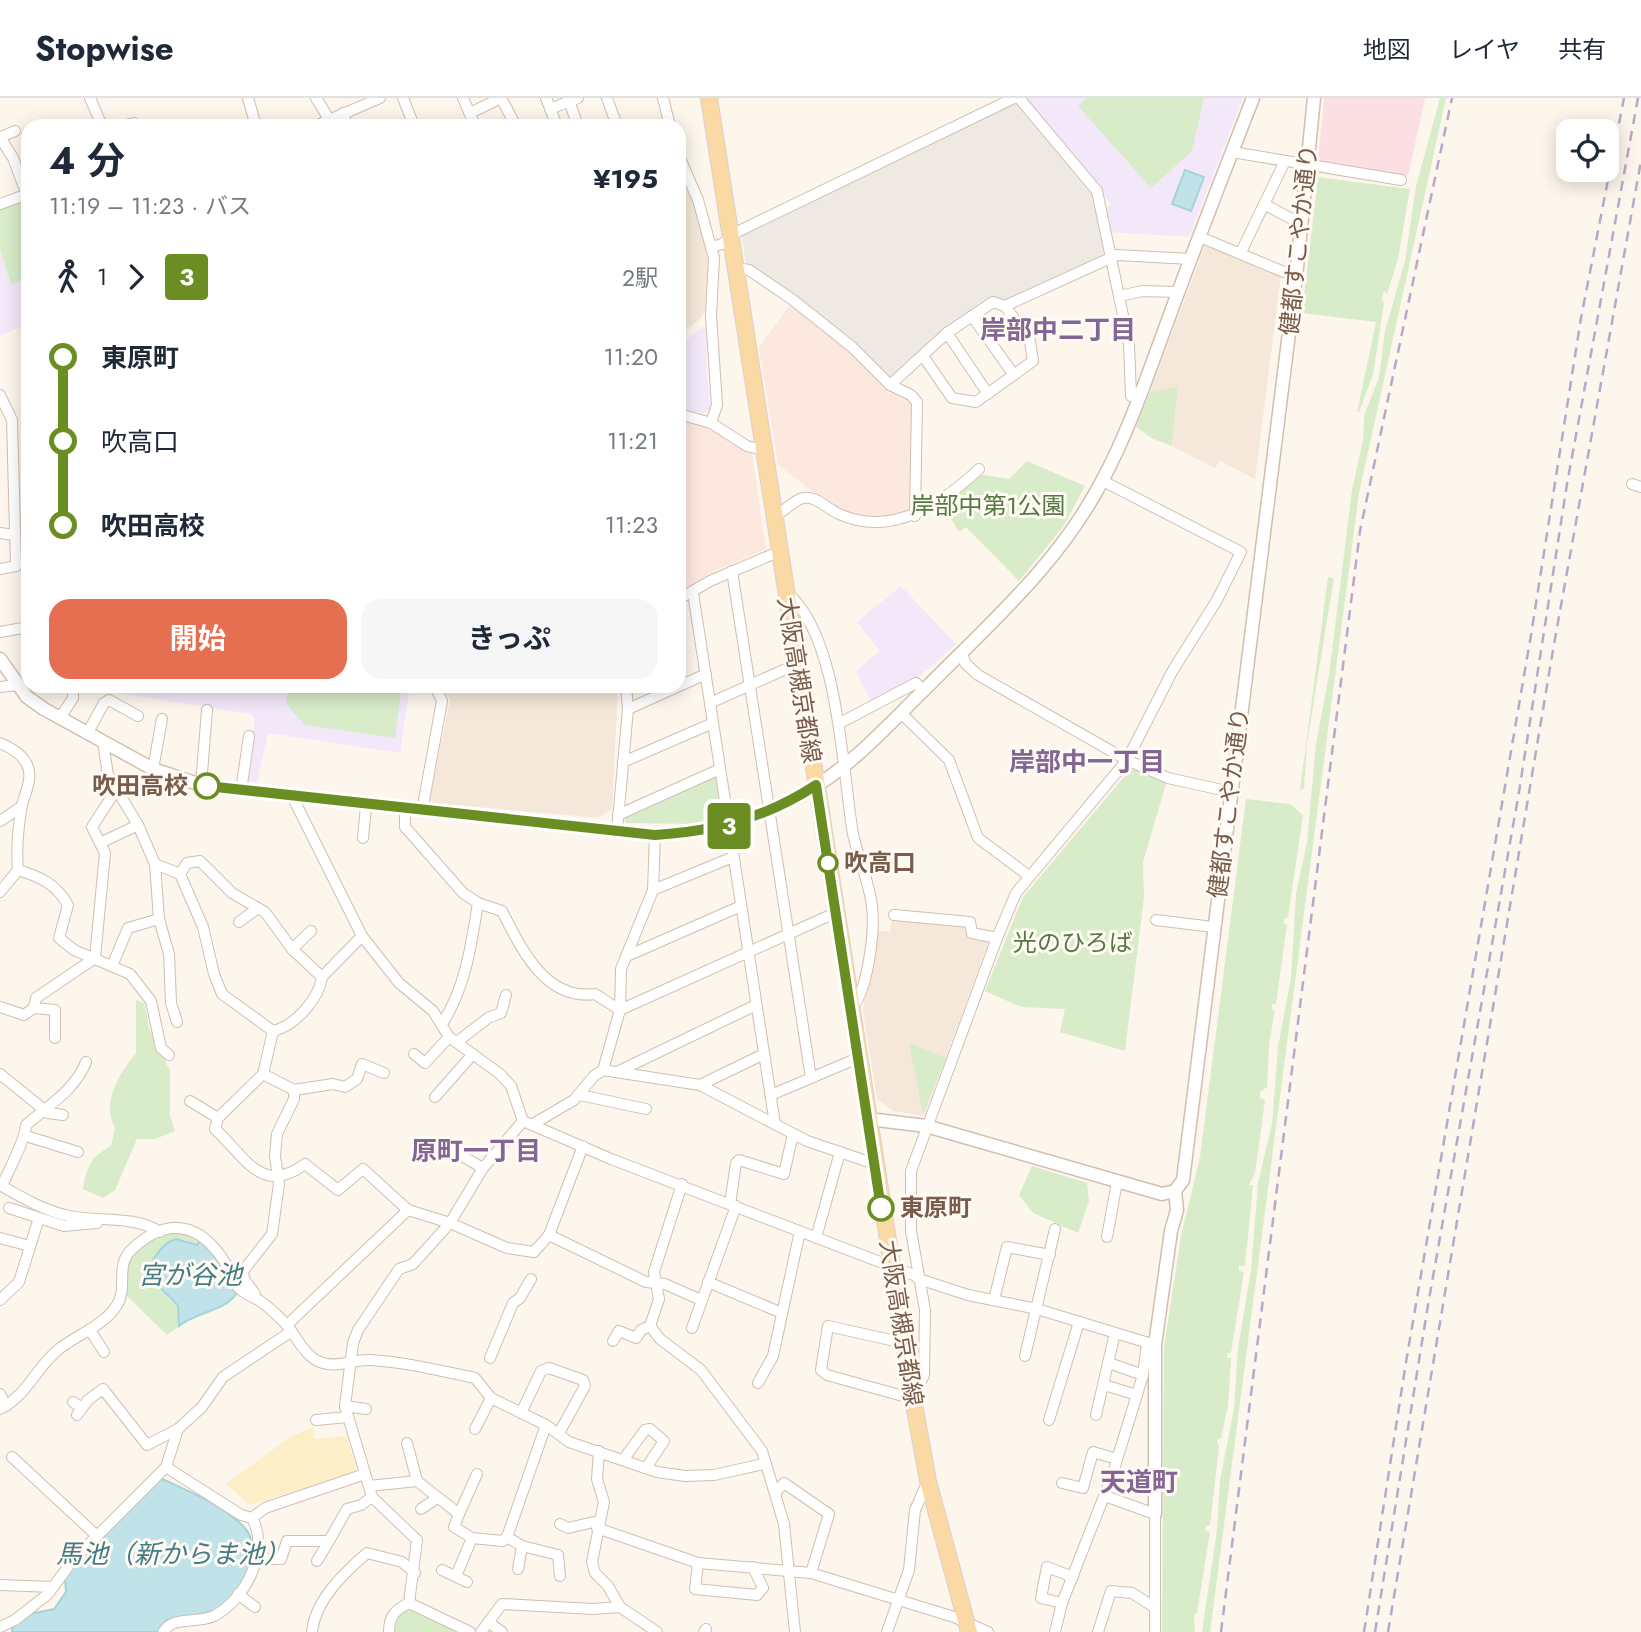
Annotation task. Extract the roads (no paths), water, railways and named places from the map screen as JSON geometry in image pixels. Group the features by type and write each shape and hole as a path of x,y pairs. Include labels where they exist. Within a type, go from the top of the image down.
{"main road":[{"name":"大阪高槻京都線","path":"709,98 778,552 912,1393 928,1480 968,1627"}],"street":[{"path":"90,98 99,119"},
{"path":"248,98 254,119"},
{"path":"316,98 329,119 380,98"},
{"path":"403,98 411,119"},
{"path":"463,98 472,119"},
{"path":"545,98 554,119"},
{"path":"607,98 615,119"},
{"path":"663,98 668,119"},
{"path":"24,693 87,734 153,769 201,785 293,798 655,835 697,833 728,827 769,808 844,768 1033,581 1070,533 1103,481 1253,98"},
{"name":"健都すこやか通り","path":"1155,1514 1151,1344 1177,1210 1175,1191 1183,1180 1296,277 1314,98"},
{"path":"470,113 502,99 512,119"},
{"path":"550,109 572,99 576,119"},
{"path":"712,247 739,230 1012,99 1097,191 1129,344 1131,396 1140,391"},
{"path":"343,113 345,119"},
{"path":"15,131 1,137 21,180"},
{"path":"1232,152 1284,163 1401,180"},
{"path":"1241,252 1284,163"},
{"path":"686,172 698,200 712,247 710,315 717,405 711,423"},
{"path":"0,204 21,197"},
{"path":"1264,204 1301,224"},
{"path":"1199,237 1241,252 1296,277"},
{"path":"1005,306 1117,255 1191,258"},
{"path":"735,268 749,270 793,300 852,347 890,385 911,395 917,402 915,516"},
{"path":"1119,296 1142,291 1178,292"},
{"path":"890,385 947,333 993,302 1005,306 1030,341 1032,361 976,402 952,398 923,356"},
{"path":"972,316 1014,375"},
{"path":"947,333 988,394"},
{"path":"0,395 12,420 16,566 0,569"},
{"path":"686,416 711,423 747,446 763,450"},
{"path":"0,419 12,420"},
{"path":"774,517 801,498 813,498 853,519 866,521 915,516 954,492 979,469"},
{"path":"904,1343 828,1326 821,1370 827,1376 903,1396 912,1393 924,1375 925,1310 911,1231 911,1171 997,938 1016,893 1074,827 1127,760 1173,670 1217,600 1241,552 1103,481"},
{"path":"0,533 14,535"},
{"path":"686,596 710,580 778,552"},
{"path":"732,571 811,1078"},
{"path":"785,591 796,600 819,645 840,723 854,837 872,908 866,985 852,1008"},
{"path":"693,593 775,1124"},
{"path":"0,632 21,628"},
{"path":"962,652 965,663 978,675 1127,760 1167,778 1231,792"},
{"path":"0,659 21,690"},
{"path":"710,703 797,664"},
{"path":"686,682 706,674"},
{"path":"840,723 916,683 923,690"},
{"path":"0,688 17,685"},
{"path":"60,718 73,698 73,693"},
{"path":"422,811 442,701 438,693"},
{"path":"618,831 628,709 627,693"},
{"path":"628,709 658,693"},
{"path":"87,734 104,702 109,700 138,716"},
{"path":"201,785 207,710"},
{"path":"901,713 949,760 978,838 1029,876"},
{"path":"153,769 162,719"},
{"path":"623,762 713,723"},
{"path":"241,791 249,736"},
{"path":"103,742 108,775 138,825 155,864 159,919 169,954 171,1003 177,1022"},
{"path":"0,743 20,755 28,767 30,778 21,807 16,850 19,870 0,892"},
{"path":"618,815 720,769"},
{"path":"95,958 104,853 92,827 116,790"},
{"path":"293,798 362,936 399,983 433,1011 453,1039 500,1074 511,1086 528,1123 919,1279 1037,1309 1151,1344 1105,1496 1062,1603 1055,1632"},
{"path":"363,838 366,806"},
{"path":"0,821 21,807"},
{"path":"405,810 405,827 463,893 478,903 502,911 524,954 549,983 585,996 595,994 620,1010"},
{"path":"100,843 138,825"},
{"path":"409,1603 415,1573 417,1540 370,1492 345,1406 358,1330 399,1269 414,1264 450,1223 483,1168 528,1123 580,1095 594,1076 603,1070 620,1010 621,969 653,890 655,835"},
{"path":"653,890 733,857"},
{"path":"180,874 187,863 200,861 232,893 265,912 292,948 322,977"},
{"path":"155,864 180,874 203,927 214,974 222,994 273,1031 286,1028 298,1017 321,986 322,977 362,936"},
{"path":"19,870 43,877 61,892 68,905 59,939 74,950 130,974 151,1001 161,1048 169,1055"},
{"path":"442,1024 456,1003 469,962 478,903"},
{"path":"627,956 741,906"},
{"path":"239,922 258,908"},
{"path":"620,1010 835,913"},
{"path":"894,915 970,922 972,933 997,938"},
{"path":"1156,920 1171,918 1213,927"},
{"path":"112,966 128,928 159,919"},
{"path":"292,948 311,931"},
{"path":"34,1008 36,998 95,958"},
{"path":"414,1054 425,1063 453,1039 488,1018 505,1015 506,995"},
{"path":"617,1072 756,1005"},
{"path":"0,1007 24,1015 34,1008 55,1010 55,1038"},
{"path":"273,1031 263,1074 218,1118 215,1129 255,1169 271,1179 290,1175 305,1164 338,1190 363,1169 408,1210 450,1223 507,1248 534,1251 549,1235 583,1146"},
{"path":"435,1097 473,1054"},
{"path":"700,1085 764,1054"},
{"path":"771,1095 858,1058"},
{"path":"86,1062 81,1076 69,1090 26,1125 26,1136 15,1153 1,1186 37,1205 70,1216 111,1219 160,1231"},
{"path":"263,1074 294,1090 333,1084 345,1087 357,1079 362,1064 384,1073"},
{"path":"603,1070 700,1085 793,1134 876,1164"},
{"path":"0,1074 48,1113 63,1115"},
{"path":"294,1090 294,1100 277,1134 275,1157 278,1178 272,1234 243,1271 248,1287 315,1362 332,1364 387,1361 475,1378 491,1398 546,1425 569,1442 646,1468 685,1476 714,1475 763,1464"},
{"path":"580,1095 646,1109"},
{"path":"190,1101 218,1118"},
{"path":"869,1119 926,1126 1162,1194 1175,1191"},
{"path":"692,1328 733,1205 736,1163 739,1160 783,1174 793,1134"},
{"path":"26,1136 78,1152"},
{"path":"453,1152 483,1168"},
{"path":"816,1238 840,1152"},
{"path":"1107,1237 1117,1182"},
{"path":"613,1341 619,1331 636,1339 641,1330 650,1326 659,1299 653,1272 682,1184"},
{"path":"9,1208 64,1226 111,1219"},
{"path":"78,1409 103,1389 147,1445 178,1429 202,1407 229,1371 288,1329 408,1210"},
{"path":"0,1300 19,1282 39,1218"},
{"path":"0,1394 3,1407 23,1392 58,1349 90,1330 117,1306 122,1296 123,1264 130,1252 160,1231 178,1226 199,1233 227,1264 239,1289 261,1301"},
{"path":"1025,1356 1055,1229"},
{"path":"758,1383 773,1356 800,1231"},
{"path":"549,1235 656,1284 665,1283 701,1300"},
{"path":"0,1238 30,1246"},
{"path":"994,1300 1007,1247 1050,1255"},
{"path":"490,1358 513,1303 520,1298 531,1279"},
{"path":"708,1282 782,1313"},
{"path":"1049,1420 1079,1322"},
{"path":"650,1326 660,1339 701,1370 762,1451 763,1464 784,1524 795,1632"},
{"path":"90,1330 104,1352"},
{"path":"1096,1415 1115,1333"},
{"path":"1109,1363 1143,1375"},
{"path":"521,1413 541,1371 550,1368 583,1380 585,1386 559,1433"},
{"path":"1104,1385 1137,1395"},
{"path":"475,1429 491,1398"},
{"path":"345,1406 366,1409"},
{"path":"316,1420 348,1417"},
{"path":"477,1474 454,1527 472,1538 503,1541 507,1537 546,1425"},
{"path":"2,1623 48,1594 96,1535 166,1467 178,1429"},
{"path":"623,1460 645,1430 650,1429 664,1441 646,1468"},
{"path":"407,1443 417,1480 459,1514"},
{"path":"599,1451 597,1479 604,1502 592,1562 595,1573 608,1586 620,1607 644,1629 657,1632"},
{"path":"1062,1483 1083,1488 1093,1452 1117,1459"},
{"path":"12,1457 31,1481 54,1503 96,1535"},
{"path":"163,1632 173,1623 215,1615 238,1594 257,1559 258,1529 252,1518 241,1515 166,1467"},
{"path":"252,1518 265,1508 365,1474"},
{"path":"317,1561 347,1509 361,1506 370,1492 417,1480"},
{"path":"887,1632 909,1570 915,1510 928,1480"},
{"path":"775,1493 784,1483 829,1514 811,1573"},
{"path":"1105,1496 1155,1514 1155,1632"},
{"path":"421,1509 437,1498"},
{"path":"560,1524 568,1528 598,1525 698,1563 787,1568 811,1573 988,1632"},
{"path":"507,1537 522,1546 558,1555 560,1576"},
{"path":"456,1576 472,1538"},
{"path":"257,1559 281,1559 287,1541 329,1541"},
{"path":"522,1546 522,1566"},
{"path":"312,1632 313,1623 326,1597 346,1571 367,1553 402,1562 415,1573"},
{"path":"698,1563 695,1589 757,1595 763,1588 753,1567"},
{"path":"1062,1603 1041,1598 1047,1567 1073,1577"},
{"path":"442,1570 467,1582"},
{"path":"0,1585 53,1587"},
{"path":"1098,1632 1111,1591 1132,1593 1154,1608"},
{"path":"238,1594 255,1607"},
{"path":"389,1632 389,1621 397,1609 409,1603"},
{"path":"409,1603 470,1632"},
{"path":"481,1632 502,1604 593,1609 620,1607"},
{"path":"488,1622 502,1632"}],"water":[{"path":"1185,170 1204,177 1191,211 1172,204"},
{"name":"宮が谷池","path":"176,1239 197,1245 201,1239 224,1267 236,1294 224,1305 179,1326 178,1306 156,1284 150,1272 159,1251"},
{"name":"馬池（新からま池）","path":"160,1478 226,1512 244,1527 250,1536 251,1560 240,1585 224,1604 198,1615 167,1620 158,1632 12,1632 13,1626 30,1614 54,1609 66,1592 65,1578 80,1559"}],"railway":[{"path":"1221,1632 1360,531 1452,98"},
{"path":"1364,1632 1406,1362 1531,635 1581,318 1624,98"},
{"path":"1375,1632 1428,1305 1519,792 1567,484 1638,98"},
{"path":"1388,1632 1553,650 1641,161"}],"place":[{"name":"吹田高校","path":"207,786"},
{"name":"吹高口","path":"828,863"},
{"name":"東原町","path":"881,1208"}],"district":[{"name":"岸部中二丁目","path":"1058,330"},
{"name":"岸部中一丁目","path":"1087,762"},
{"name":"原町一丁目","path":"476,1151"},
{"name":"天道町","path":"1139,1482"}],"park label":[{"name":"岸部中第1公園","path":"988,506"},
{"name":"光のひろば","path":"1073,943"}]}
